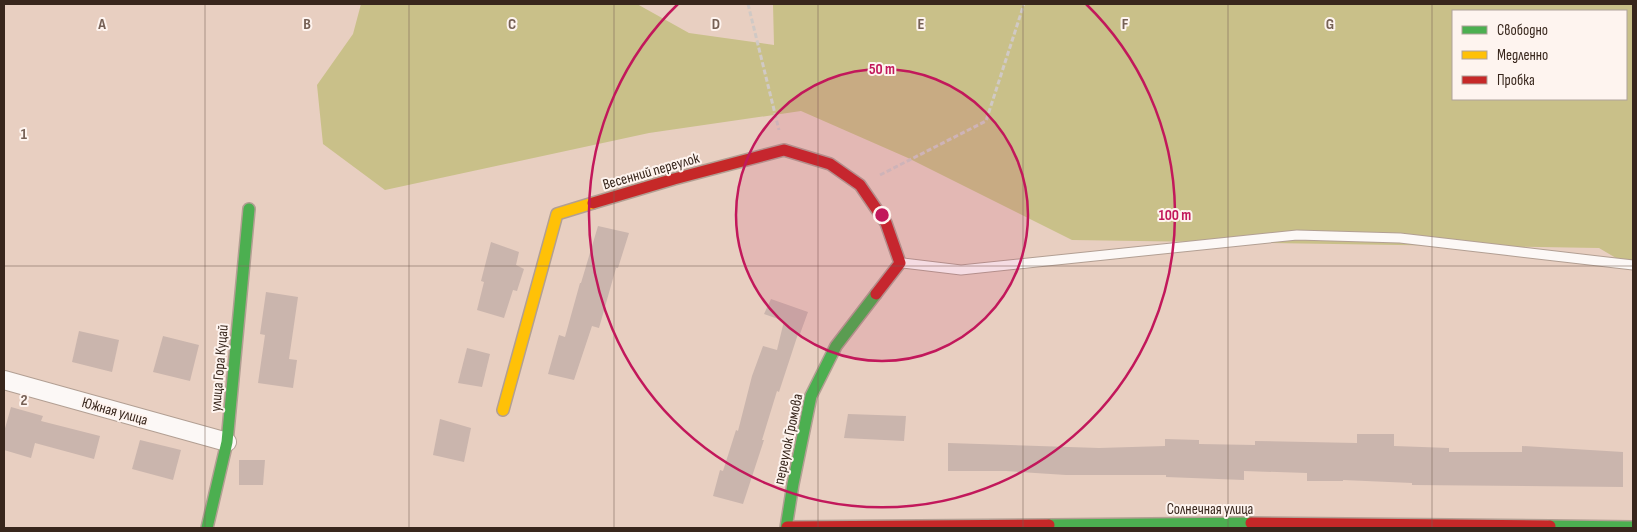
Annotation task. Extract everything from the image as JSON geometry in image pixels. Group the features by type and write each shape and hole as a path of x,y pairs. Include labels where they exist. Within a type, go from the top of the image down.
{"street":[{"path":"784,150 830,164 860,185 886,223 900,262"},
{"name":"Весенний переулок","path":"503,410 557,214 674,178 784,150"},
{"name":"улица Гора Куцай","path":"207,528 227,442 249,208"},
{"name":"переулок Громова","path":"786,528 810,396 836,346 900,262"},
{"name":"Южная улица","path":"4,380 227,442"},
{"name":"Солнечная улица","path":"786,528 1272,523 1633,527"}],"lane":[{"path":"900,262 962,270 1297,235 1400,238 1633,265"}],"path":[{"path":"748,4 784,150"},
{"path":"860,185 986,121 1024,4"}],"shaded area":[{"path":"361,4 637,4 689,33 774,45 773,4 1633,4 1633,268 1599,248 1072,240 908,158 801,111 649,133 385,190 323,144 317,85 353,34"}],"building":[{"path":"598,226 629,233 618,268 616,268 599,328 592,326 574,380 548,374 559,335 565,337"},
{"path":"491,242 519,252 516,265 524,269 517,291 513,290 504,318 477,310 484,282 481,281"},
{"path":"266,292 298,297 289,359 297,360 293,388 258,383 265,335 260,334"},
{"path":"771,299 808,312 800,334 798,334 779,392 777,391 762,440 764,440 743,504 713,496 720,470 723,471 736,430 738,431 752,376 763,346 777,350 784,321 764,314"},
{"path":"79,331 119,340 112,372 72,362"},
{"path":"163,336 199,345 190,381 153,372"},
{"path":"467,348 490,354 482,387 458,383"},
{"path":"11,407 43,416 41,421 100,436 94,459 35,443 31,458 4,450 4,432"},
{"path":"848,414 906,416 904,441 844,438"},
{"path":"440,419 471,428 464,462 433,455"},
{"path":"1357,434 1394,434 1394,446 1449,448 1449,452 1522,452 1522,446 1623,452 1623,487 1412,485 1412,483 1343,480 1307,481 1307,473 1244,471 1244,480 1166,477 1166,475 1066,475 1006,471 948,471 948,443 1099,448 1165,446 1165,439 1199,440 1199,444 1255,445 1255,441 1357,443"},
{"path":"140,440 181,450 173,480 132,469"},
{"path":"239,460 265,460 263,485 239,485"}],"traffic: fast":[{"path":"207,528 227,442 249,209"},
{"path":"786,528 811,396 836,346 876,294"},
{"path":"1049,525 1251,523"},
{"path":"1550,526 1633,527"}],"traffic: slow":[{"path":"503,410 557,214 593,203"}],"traffic: jam":[{"path":"593,203 784,150 830,164 860,185 886,223 900,263 876,294"},
{"path":"1251,523 1550,526"},
{"path":"787,527 1049,525"}]}
